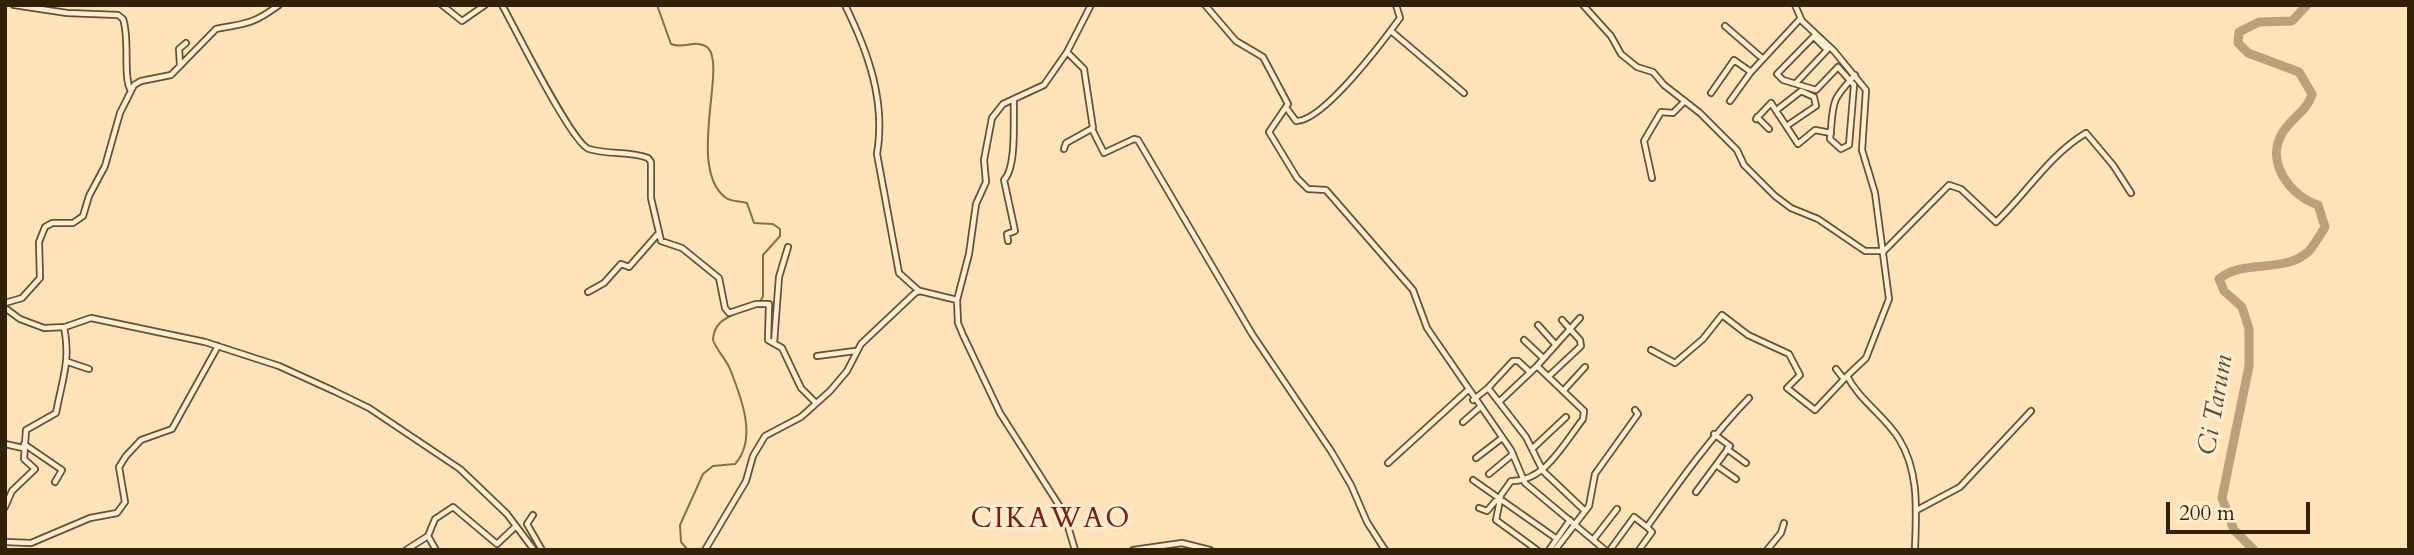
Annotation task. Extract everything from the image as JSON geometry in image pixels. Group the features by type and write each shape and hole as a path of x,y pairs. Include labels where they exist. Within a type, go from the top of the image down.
{"street":[{"path":"14,5 67,13 118,15 123,19 129,60 127,79 131,90"},
{"path":"5,306 22,298 40,278 39,242 45,227 52,223 73,223 83,216 105,166 120,113 131,90 141,81 171,75 216,29 235,29 254,22 279,5"},
{"path":"442,5 463,21 485,5"},
{"path":"502,5 576,138 589,149 648,158 657,234 661,241 682,248 719,278 725,308 729,313 756,304 767,303 770,306 767,336 782,348 801,388 816,403"},
{"path":"845,5 872,68 880,137 877,154 899,273 920,291 957,300"},
{"path":"1075,550 1064,513 1000,413 963,335 958,323 957,300 969,254 976,204 986,182 984,160 992,118 999,107 1044,85 1067,52 1091,5"},
{"path":"1205,5 1236,41 1266,61 1288,104 1287,109 1269,130 1277,148 1303,186 1311,190 1326,190 1413,290 1425,325 1473,400 1513,454 1523,480 1607,550 1634,517 1652,532 1639,550"},
{"path":"1287,109 1298,122 1320,109 1354,77 1401,16 1396,5"},
{"path":"1583,5 1611,36 1620,54 1637,67 1650,70 1685,101 1737,150 1745,167 1786,205 1808,213 1865,251 1884,251 1949,185 1961,190 1991,221 1996,222 2037,174 2065,147 2086,133 2113,164 2131,193"},
{"path":"1796,5 1800,19 1827,50 1796,83"},
{"path":"1730,101 1751,72 1800,19"},
{"path":"1725,26 1763,59"},
{"path":"1391,30 1464,93"},
{"path":"1651,350 1675,363 1703,339 1722,315 1748,335 1789,354 1800,375 1787,387 1815,410 1866,358 1889,304 1875,193 1862,150 1866,90 1815,36"},
{"path":"1815,36 1777,74 1783,80 1816,90 1838,66 1853,77 1849,145 1841,149 1830,139 1834,97 1853,77"},
{"path":"180,66 179,50 186,43"},
{"path":"1067,52 1083,66 1092,129 1104,153 1133,139 1138,140 1252,334 1345,474 1367,522 1385,550"},
{"path":"1711,93 1734,60 1751,72"},
{"path":"1778,109 1801,91 1814,97 1816,106 1787,125"},
{"path":"1008,241 1007,234 1015,231 1004,180 1010,175 1014,99"},
{"path":"1652,178 1644,141 1662,111 1673,113 1685,101"},
{"path":"1769,130 1757,118 1771,103 1778,109 1798,144 1815,130 1831,133"},
{"path":"1064,149 1066,143 1092,129"},
{"path":"588,292 604,283 621,264 629,267 657,234"},
{"path":"775,343 779,277 788,247"},
{"path":"705,550 746,481 753,456 765,436 801,417 839,382 855,351 898,307 920,291"},
{"path":"5,306 36,327 52,329 92,318 142,326 218,346 279,366 369,408 460,469 516,526 534,550"},
{"path":"1500,401 1537,366 1542,357 1580,318"},
{"path":"1549,376 1582,344 1562,320"},
{"path":"1538,326 1555,344"},
{"path":"5,507 12,491 36,469 24,458 23,446 27,429 46,422 56,413 59,388 68,362 64,327"},
{"path":"1524,340 1542,357"},
{"path":"5,542 31,542 90,518 117,513 125,502 119,467 141,440 172,429 218,346"},
{"path":"817,356 855,351"},
{"path":"1473,400 1513,361 1518,361 1530,372"},
{"path":"68,362 89,369"},
{"path":"1479,508 1487,511 1511,481 1520,482 1543,471 1583,419 1583,408 1537,366"},
{"path":"1564,390 1585,367"},
{"path":"1836,369 1899,439 1917,490 1915,550"},
{"path":"1488,388 1533,448 1543,471 1585,511"},
{"path":"1388,463 1468,390"},
{"path":"1647,527 1714,434 1749,398"},
{"path":"1463,422 1479,408"},
{"path":"1549,550 1592,500 1595,474 1633,424 1638,414 1635,410"},
{"path":"1917,510 1960,487 2031,411"},
{"path":"1533,448 1566,417"},
{"path":"1696,492 1730,446 1714,434"},
{"path":"1476,458 1502,438"},
{"path":"5,444 23,446 62,470 55,482"},
{"path":"1727,449 1746,463"},
{"path":"1489,474 1513,454"},
{"path":"1716,465 1736,479"},
{"path":"1474,480 1557,538"},
{"path":"1499,498 1496,520 1537,550"},
{"path":"406,550 428,536 435,519 453,507 496,544 516,526"},
{"path":"1593,540 1617,509"},
{"path":"533,515 527,525 542,550"},
{"path":"1555,550 1572,522"},
{"path":"1767,550 1781,533 1784,523"},
{"path":"428,536 436,550"},
{"path":"1133,550 1182,542 1210,550"}],"waterway":[{"path":"657,5 671,44 704,45 713,58 708,143 709,165 715,184 726,198 747,203 754,223 773,224 780,229 780,236 763,255 763,296 760,302"},
{"name":"Ci Tarum","path":"2254,550 2234,530 2222,498 2249,366 2249,329 2242,307 2224,291 2219,279 2239,269 2276,265 2299,258 2309,251 2325,227 2318,205 2298,194 2283,176 2278,165 2278,143 2283,132 2307,105 2312,94 2299,72 2248,53 2238,43 2239,32 2259,22 2292,21 2307,5"},
{"path":"688,550 681,542 680,525 703,474 713,466 735,464 745,443 745,418 739,392 728,365 713,340 720,323 737,313"}],"district":[{"name":"CIKAWAO","path":"1051,521"}]}
